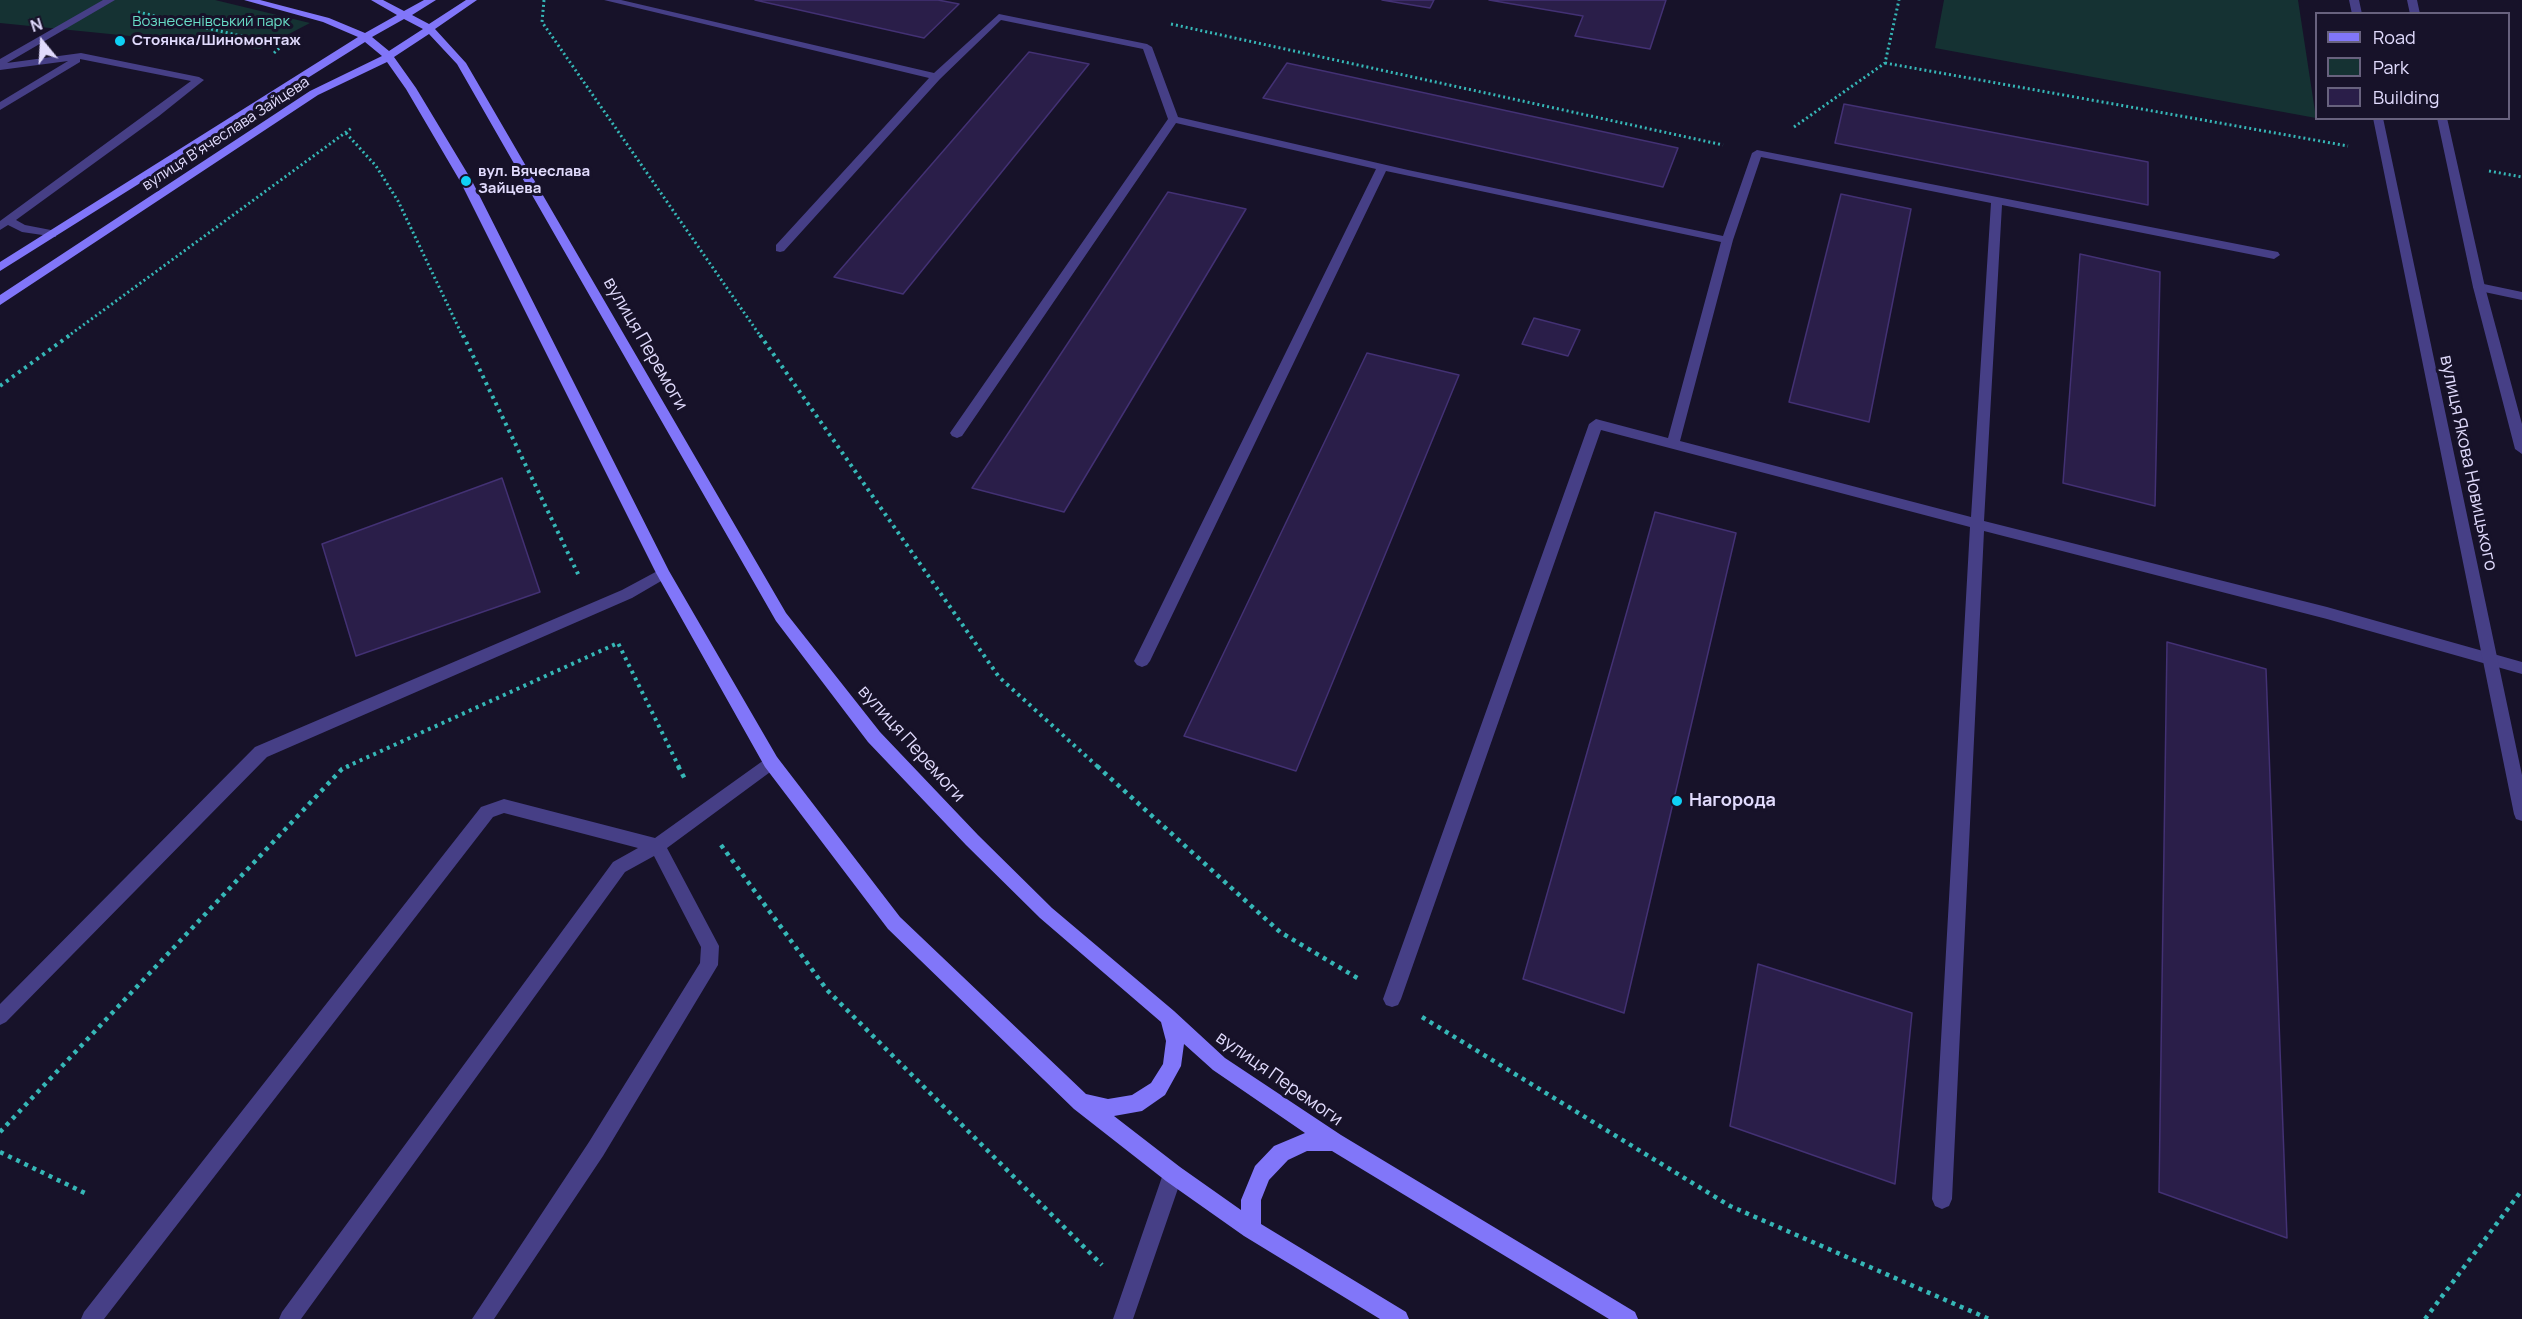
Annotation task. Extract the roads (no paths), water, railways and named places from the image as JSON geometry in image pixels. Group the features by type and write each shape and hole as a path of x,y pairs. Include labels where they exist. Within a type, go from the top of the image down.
{"main road":[{"path":"249,0 326,20 365,37 387,55 411,88 466,182 663,573 771,762 894,923 1082,1102 1173,1174 1251,1229 1398,1319"},
{"name":"вулиця Перемоги","path":"376,0 429,28 460,63 781,617 874,737 1046,914 1168,1017 1219,1064 1334,1142 1628,1319"},
{"name":"вулиця Вʼячеслава Зайцева","path":"0,267 365,37 431,0"},
{"name":"вулиця Вʼячеслава Зайцева","path":"0,302 314,93 375,65 472,0"},
{"path":"1082,1102 1107,1108 1135,1104 1158,1089 1172,1066 1175,1041 1168,1017"},
{"path":"1251,1229 1251,1200 1262,1173 1281,1153 1306,1142 1334,1142"}],"street":[{"path":"609,0 936,77"},
{"path":"0,65 107,2"},
{"path":"780,248 936,77 999,17 1147,47 1173,119"},
{"path":"0,65 81,56 199,80 4,224"},
{"path":"0,107 81,56"},
{"path":"1173,119 1382,167 1727,240"},
{"path":"957,433 1173,119"},
{"name":"вулиця Якова Новицького","path":"2378,120 2522,814"},
{"path":"2442,120 2479,287 2522,449"},
{"path":"1673,444 1727,240 1756,153 2274,255"},
{"path":"1142,661 1382,167"},
{"path":"1942,1199 1977,524 1997,200"},
{"path":"4,224 52,234"},
{"path":"2479,287 2522,296"},
{"path":"1392,999 1596,424 2327,613 2522,668"},
{"path":"0,1016 261,752 627,594 663,573"},
{"path":"289,1319 619,867 657,846 771,762"},
{"path":"91,1319 487,812 504,806 657,846 710,946 709,964 596,1149 482,1319"},
{"path":"1123,1319 1173,1174"}],"place":[{"name":"Стоянка/Шиномонтаж","path":"120,41"},
{"name":"вул. Вячеслава Зайцева","path":"466,181"},
{"name":"Нагорода","path":"1677,801"}],"park label":[{"name":"Вознесенівський парк","path":"211,22"}]}
